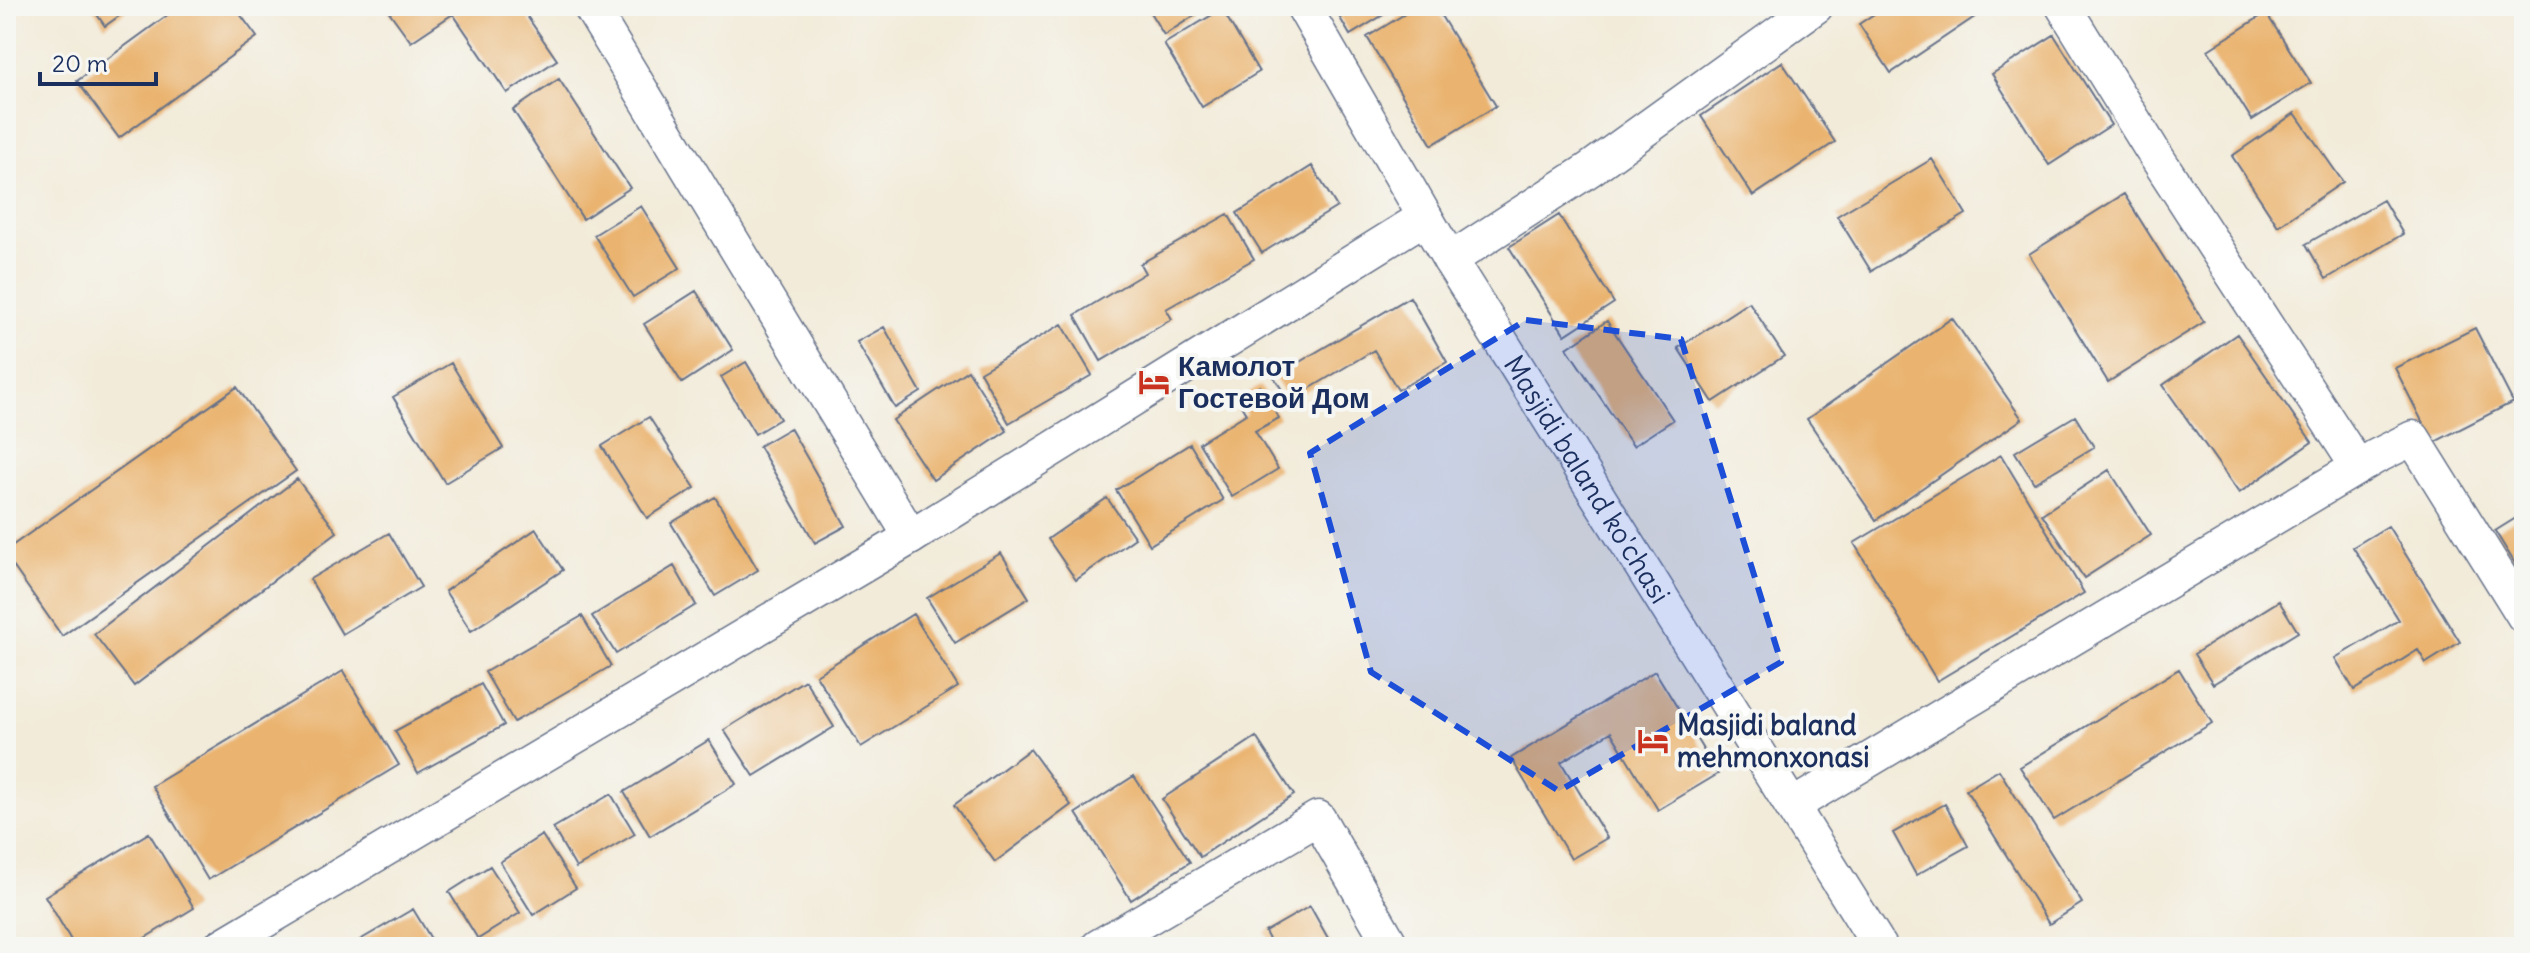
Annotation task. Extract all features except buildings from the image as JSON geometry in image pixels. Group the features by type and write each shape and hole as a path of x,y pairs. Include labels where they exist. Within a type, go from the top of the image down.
{"street":[{"path":"590,6 911,537"},
{"name":"Masjidi baland ko'chasi","path":"1303,6 1450,260 1880,947"},
{"path":"1450,260 1590,169 1816,6"},
{"path":"2063,6 2152,150 2358,467"},
{"path":"220,947 911,537 1425,217"},
{"path":"1792,806 2358,467 2413,438 2524,616"},
{"path":"1098,947 1318,818 1392,947"}],"highlighted area":[{"path":"1526,320 1681,339 1781,662 1559,791 1371,672 1310,453"}],"place":[{"name":"Камолот Гостевой Дом","path":"1154,382"},
{"name":"Masjidi baland mehmonxonasi","path":"1653,741"}]}
